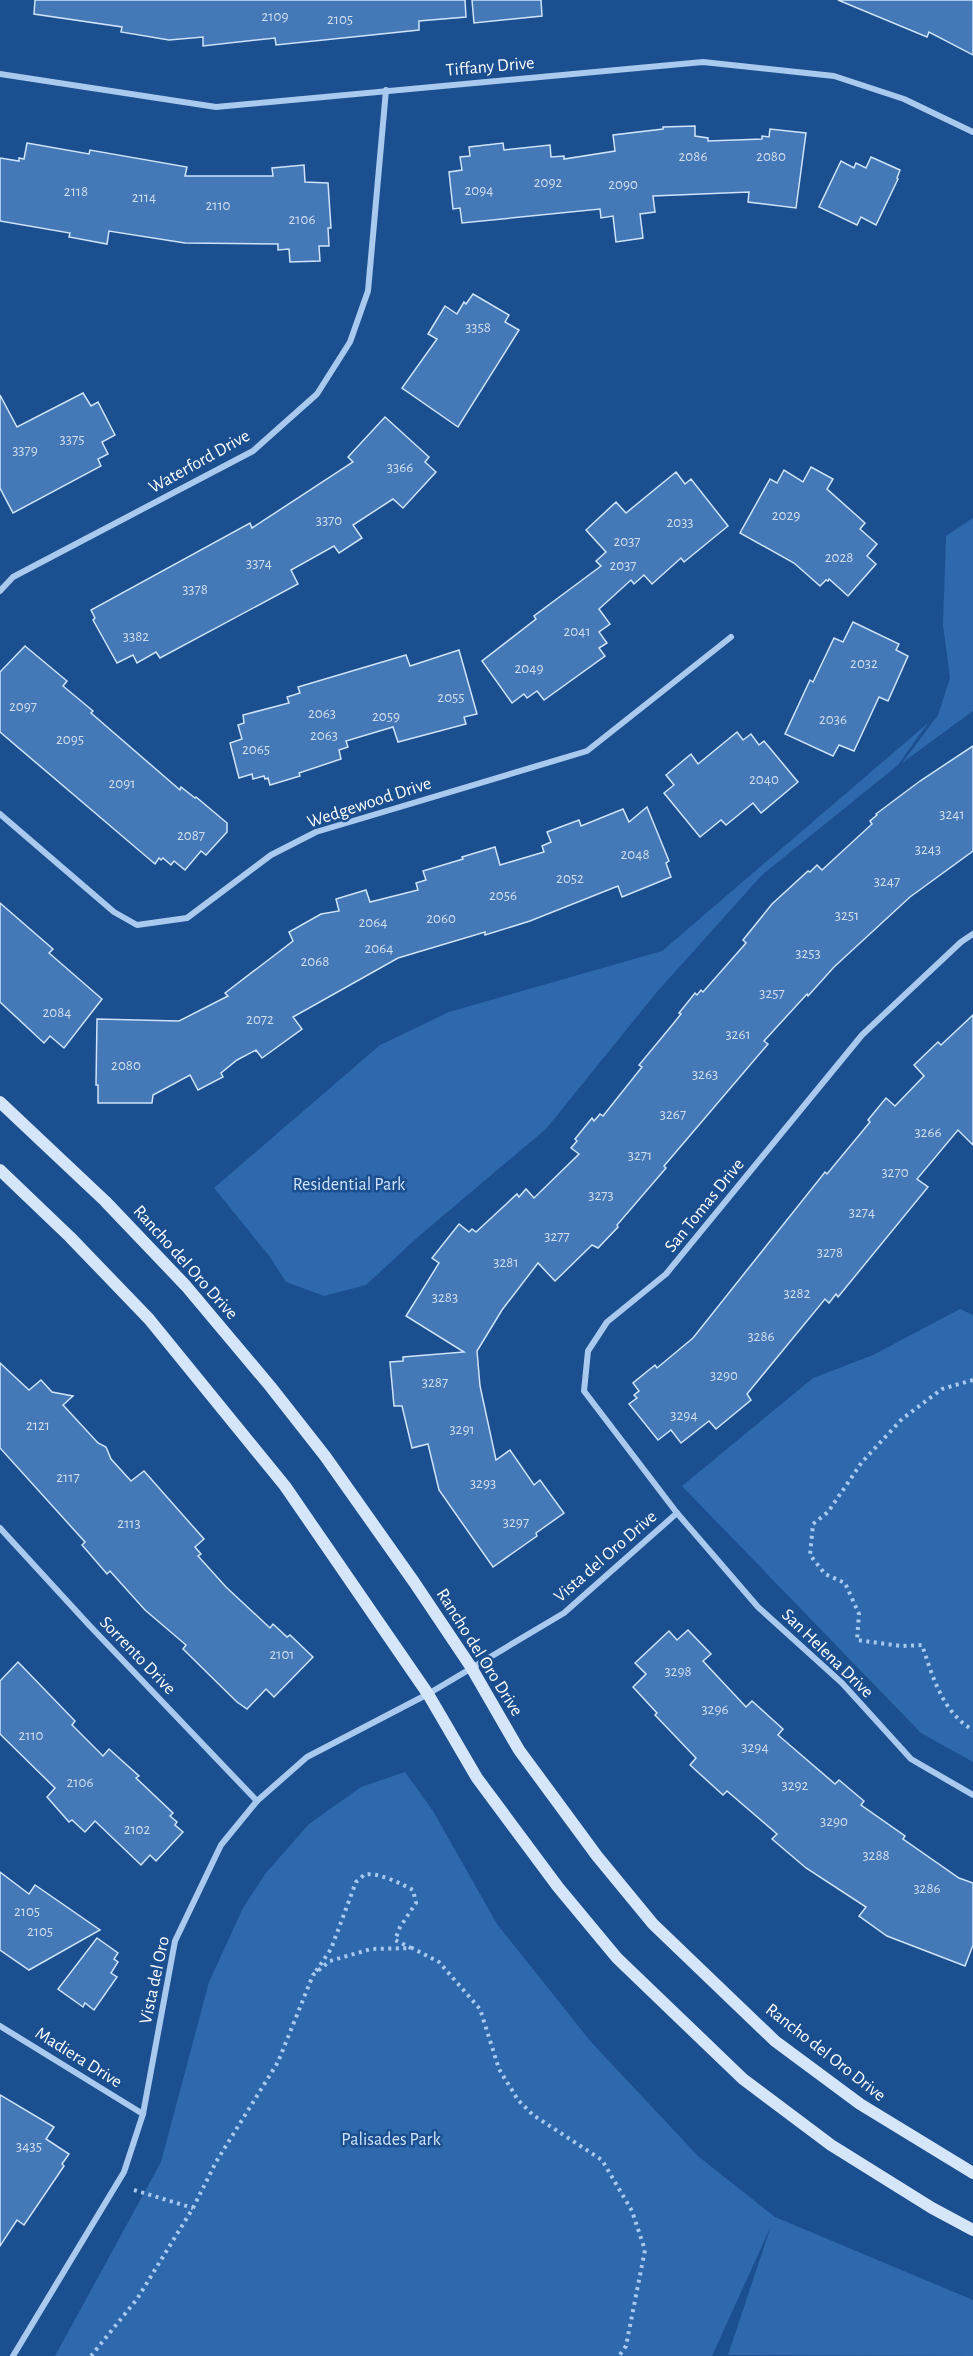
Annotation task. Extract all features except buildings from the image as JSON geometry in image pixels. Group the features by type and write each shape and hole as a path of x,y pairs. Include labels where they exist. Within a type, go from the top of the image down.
{"main road":[{"name":"Rancho del Oro Drive","path":"0,1102 105,1201 186,1286 270,1386 338,1474 471,1667 519,1750 597,1856 653,1924 775,2041 860,2104 973,2173"},
{"path":"0,1170 70,1236 149,1319 231,1417 330,1548 428,1694 477,1778 558,1887 617,1958 742,2079 831,2145 932,2208 973,2230"}],"street":[{"name":"Tiffany Drive","path":"0,74 216,107 703,62 834,76 904,99 973,132"},
{"name":"Waterford Drive","path":"0,591 13,578 253,451 317,394 350,342 368,291 386,90"},
{"name":"Wedgewood Drive","path":"0,814 114,912 136,925 188,918 271,855 316,832 587,751 731,637"},
{"name":"San Tomas Drive","path":"677,1513 584,1391 588,1351 607,1322 666,1274 862,1035 961,942 973,934"},
{"name":"Vista del Oro Drive","path":"428,1694 564,1613 677,1513"},
{"name":"San Helena Drive","path":"677,1513 758,1606 842,1683 911,1760 973,1795"},
{"name":"Sorrento Drive","path":"0,1528 257,1801"},
{"name":"Vista del Oro","path":"13,2356 124,2172 143,2114 175,1941 221,1845 257,1801 307,1757 428,1694"},
{"name":"Madiera Drive","path":"0,2026 143,2114"}],"path":[{"path":"973,1380 942,1389 902,1419 878,1444 862,1462 828,1512 813,1524 810,1555 825,1574 845,1583 859,1614 857,1640 901,1646 922,1645 940,1695 958,1721 973,1730"},
{"path":"91,2356 137,2299 193,2208 216,2162 278,2062 313,1975 331,1949 356,1882 363,1875 373,1875 413,1890 416,1903 400,1927 395,1940 439,1962 480,2009 499,2069 518,2100 533,2115 602,2160 632,2211 645,2250 626,2346 619,2356"},
{"path":"313,1975 330,1961 371,1949 412,1948"},
{"path":"117,2184 193,2208"}],"green space":[{"path":"973,518 973,711 902,763 938,715 950,678 943,625 946,536"},
{"name":"Residential Park","path":"928,723 898,765 762,875 656,993 546,1129 419,1236 366,1285 324,1296 286,1282 270,1257 214,1188 380,1045 449,1012 662,951"},
{"path":"960,1309 973,1315 973,1762 921,1733 682,1486 813,1378 873,1355"},
{"name":"Palisades Park","path":"405,1772 433,1811 497,1924 591,2042 699,2157 775,2217 973,2300 973,2356 728,2355 771,2226 712,2356 55,2356 161,2162 209,1982 243,1908 265,1874 309,1824 361,1787"}]}
